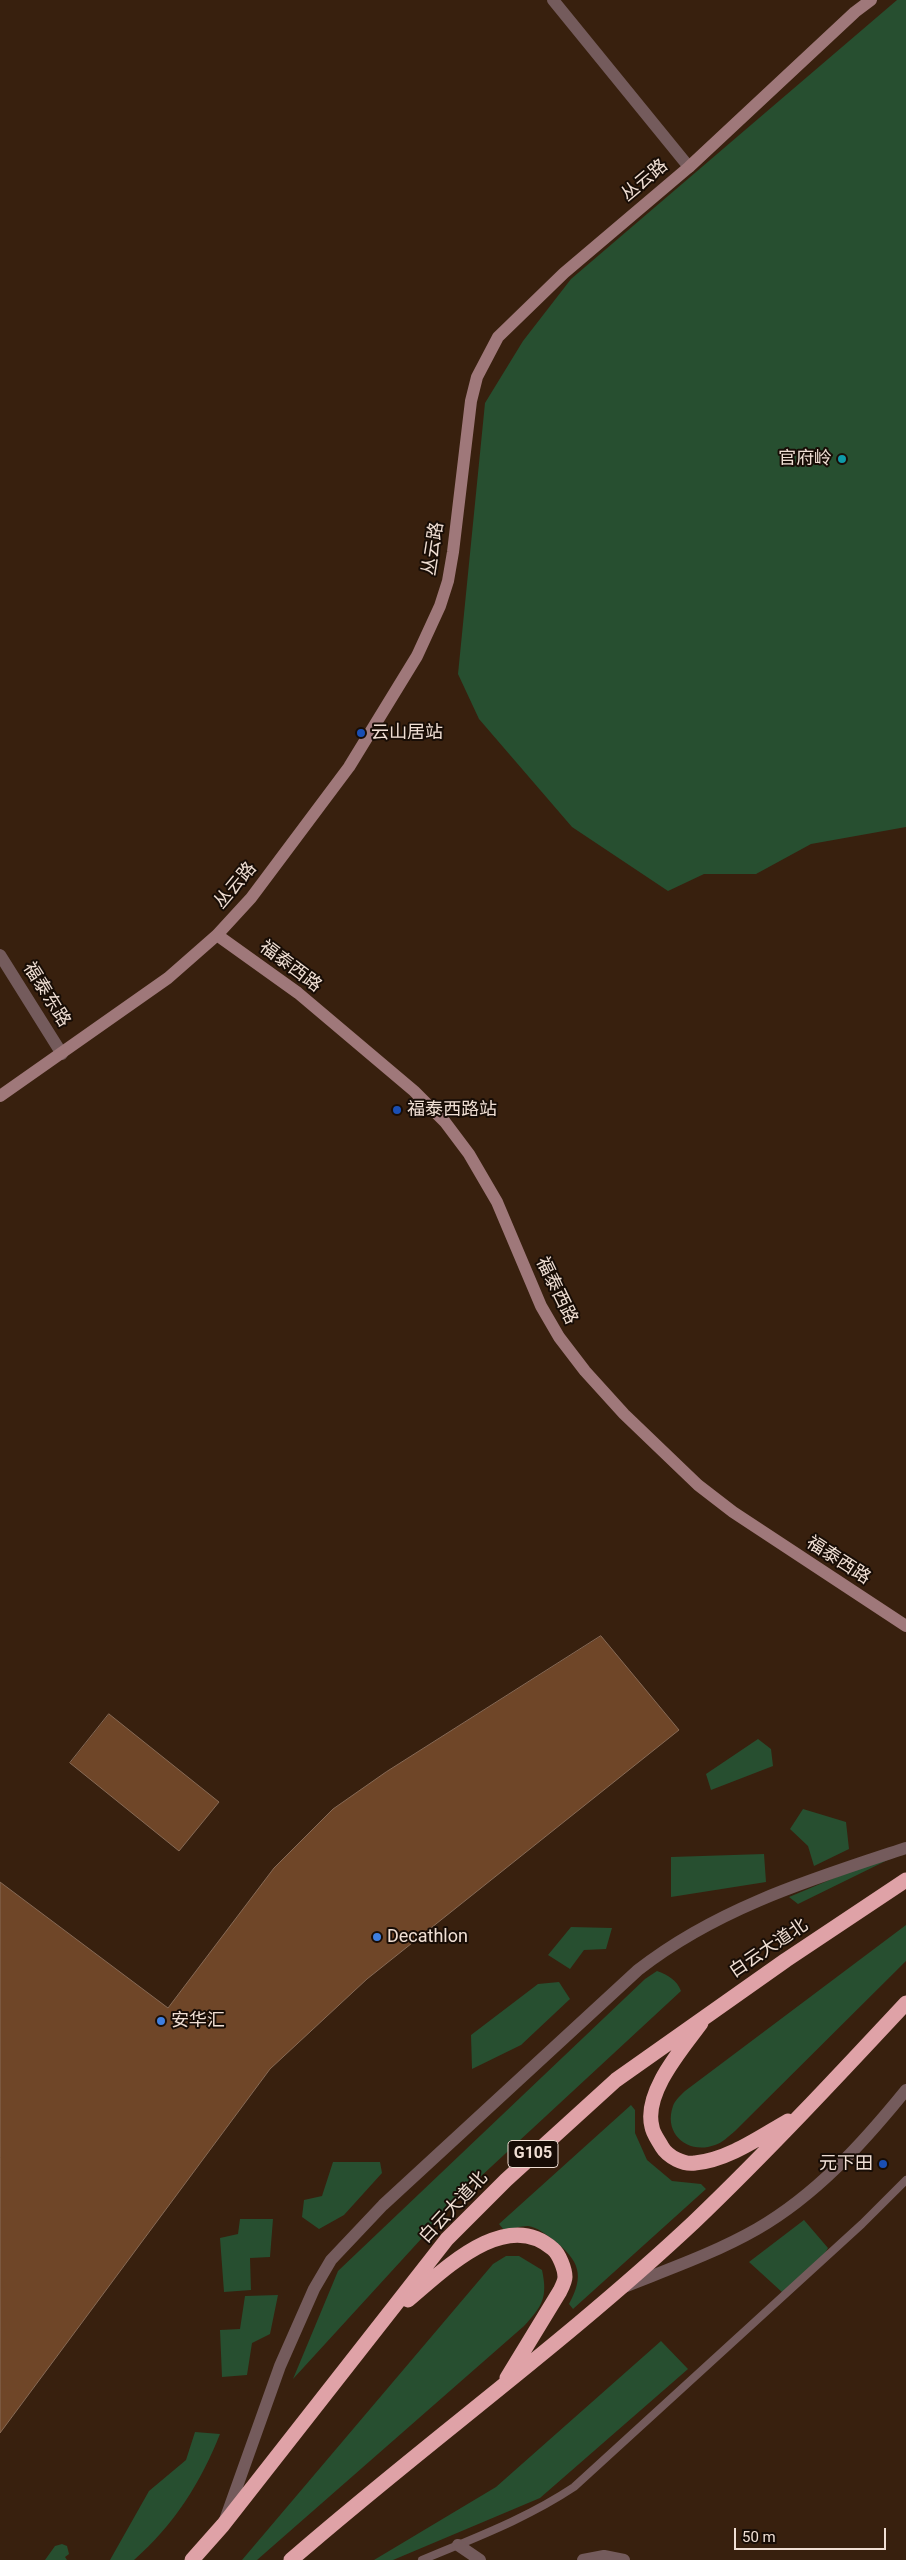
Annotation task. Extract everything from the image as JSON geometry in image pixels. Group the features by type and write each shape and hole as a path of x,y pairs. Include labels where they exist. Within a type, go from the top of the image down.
{"highway":[{"name":"白云大道北","path":"192,2560 223,2525 447,2239 527,2160 616,2080 708,2014 906,1880"},
{"path":"291,2560 375,2489 500,2390 693,2222 803,2113 906,2003"},
{"path":"708,2014 673,2062 655,2096 650,2113 652,2128 665,2151 678,2160 692,2164 708,2161 730,2152 803,2113"},
{"path":"383,2321 455,2261 479,2246 509,2235 525,2235 546,2243 556,2251 561,2262 565,2277 563,2284 551,2308 500,2390"}],"street":[{"path":"553,0 688,167"},
{"name":"丛云路","path":"0,1096 168,978 217,935 252,898 349,767 405,678 430,631 448,581 471,401 477,377 498,337 564,273 688,167 855,12 871,0"},
{"name":"福泰西路","path":"217,935 298,993 408,1086 445,1122 469,1154 497,1202 541,1306 559,1337 585,1371 624,1414 698,1486 733,1512 906,1626"},
{"name":"福泰东路","path":"0,955 62,1054"},
{"path":"223,2525 280,2366 314,2289 331,2260 383,2205 638,1970 671,1945 721,1917 800,1883 906,1848"},
{"path":"615,2291 715,2250 758,2229 783,2212 830,2175 906,2090"},
{"path":"458,2545 480,2560"},
{"path":"583,2560 604,2556 624,2560"}],"lane":[{"path":"422,2560 518,2520 544,2507 574,2487 862,2224 906,2180"}],"green space":[{"path":"897,0 906,0 906,827 811,844 756,874 704,874 668,891 572,827 479,719 458,674 485,403 523,341 571,279"},
{"path":"758,1739 771,1749 773,1766 711,1790 706,1774"},
{"path":"803,1809 846,1822 849,1849 814,1866 808,1846 790,1829"},
{"path":"906,1848 906,1851 798,1904 789,1897"},
{"path":"764,1854 766,1882 671,1897 671,1857"},
{"path":"906,1925 906,1961 735,2131 720,2143 705,2147 696,2147 680,2140 672,2125 671,2116 674,2104 685,2091"},
{"path":"571,1927 612,1928 606,1949 584,1950 570,1969 548,1955"},
{"path":"657,1971 672,1978 681,1991 465,2191 293,2379 338,2271 645,1979"},
{"path":"559,1982 570,1999 521,2045 472,2069 471,2035 538,1984"},
{"path":"631,2105 635,2110 635,2133 647,2160 672,2181 701,2184 706,2189 573,2309 569,2304 577,2285 578,2277 577,2269 570,2255 555,2241 535,2228 525,2226 504,2230 499,2224"},
{"path":"333,2162 380,2162 382,2173 344,2215 319,2229 302,2217 304,2200 322,2196"},
{"path":"240,2219 273,2219 270,2257 250,2258 251,2290 224,2292 220,2238 238,2234"},
{"path":"804,2220 828,2248 819,2263 783,2293 749,2262"},
{"path":"506,2256 519,2256 542,2270 544,2295 539,2307 524,2326 257,2560 242,2560 493,2264"},
{"path":"278,2295 270,2334 252,2343 247,2375 222,2377 220,2330 240,2329 245,2296"},
{"path":"661,2341 688,2369 540,2498 393,2560 374,2560 496,2487"},
{"path":"195,2432 220,2434 204,2469 185,2502 162,2532 134,2560 110,2560 149,2491 186,2460"},
{"path":"62,2544 67,2546 69,2554 65,2557 67,2560 45,2560 55,2546"}],"building":[{"name":"安华汇","path":"601,1636 679,1730 367,1979 270,2069 0,2433 0,1882 168,2008 274,1868 333,1809 386,1772"},
{"path":"109,1714 219,1802 179,1851 70,1763"}],"place":[{"name":"官府岭","path":"842,459"},
{"name":"云山居站","path":"361,733"},
{"name":"福泰西路站","path":"397,1110"},
{"name":"Decathlon","path":"377,1937"},
{"name":"安华汇","path":"161,2021"},
{"name":"元下田","path":"883,2164"}]}
